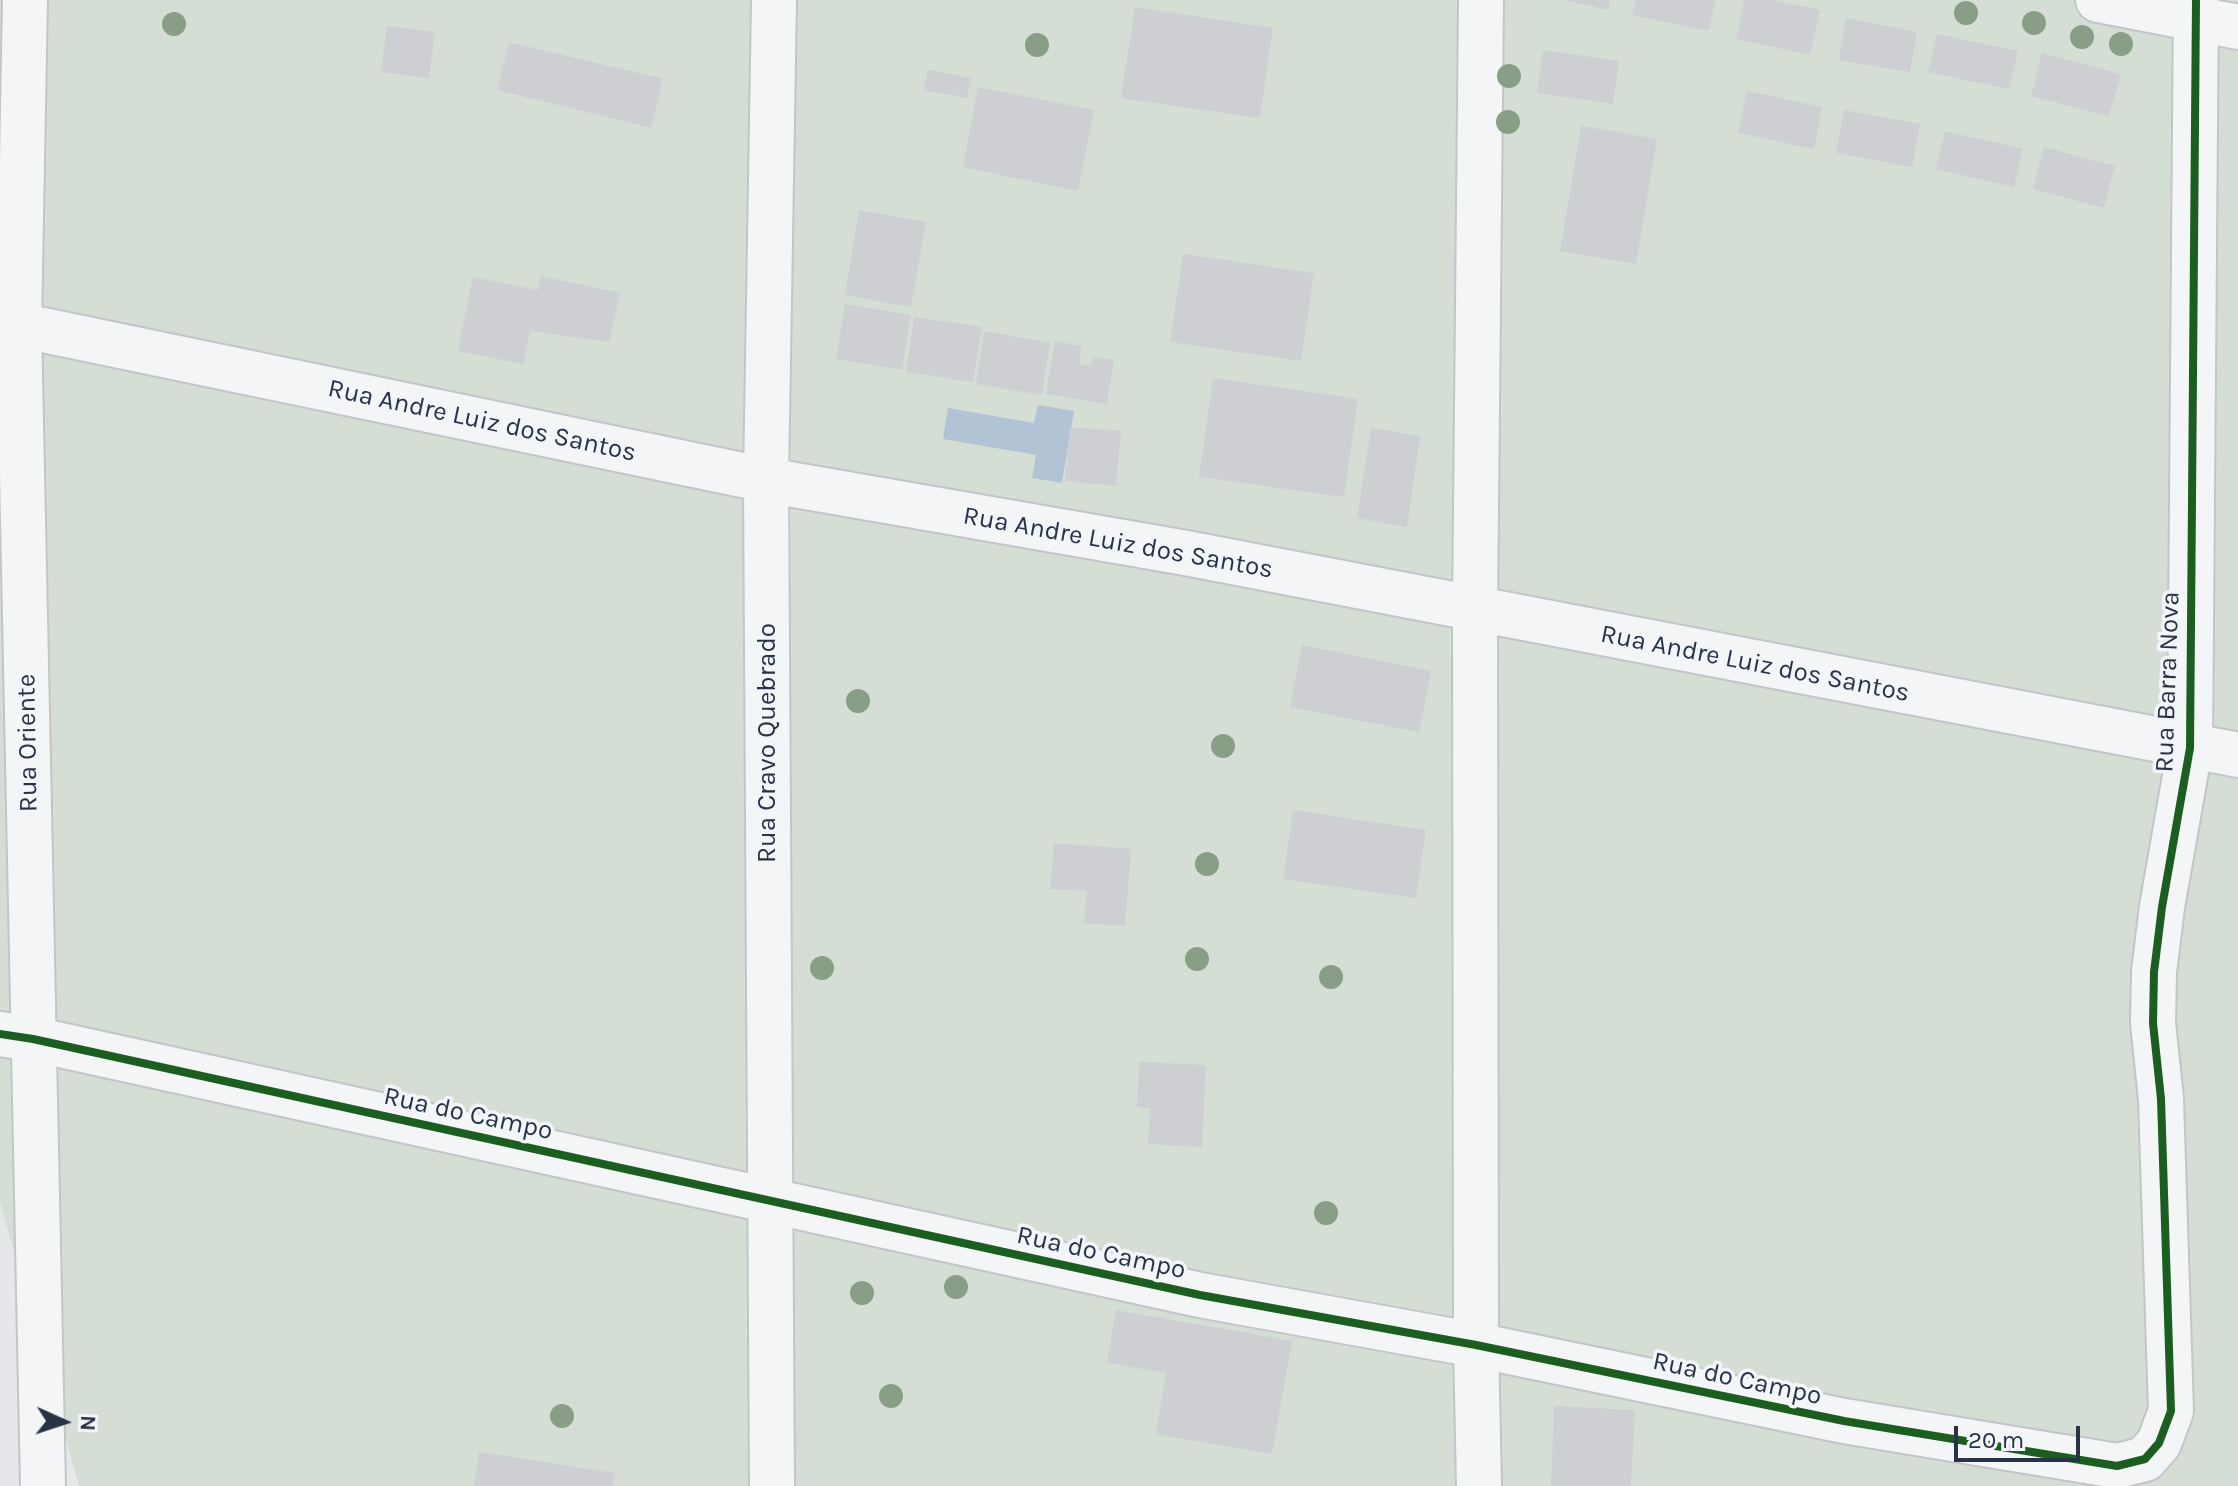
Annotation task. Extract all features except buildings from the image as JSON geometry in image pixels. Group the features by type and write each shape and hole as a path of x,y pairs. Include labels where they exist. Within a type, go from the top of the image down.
{"street":[{"name":"Rua Oriente","path":"25,0 10,324 17,1037 43,1486"},
{"name":"Rua Cravo Quebrado","path":"772,1486 766,480 774,0"},
{"path":"1479,1486 1475,610 1481,0"},
{"path":"2098,0 2210,15"},
{"name":"Rua Barra Nova","path":"2171,1411 2161,1099 2153,1023 2154,972 2162,907 2190,748 2210,15"},
{"name":"Rua Andre Luiz dos Santos","path":"10,324 766,480 1186,553 2238,755"},
{"name":"Rua do Campo","path":"17,1037 1200,1295 1476,1345 1844,1421 2117,1466 2145,1459 2159,1443 2171,1411"}],"shaded area":[{"path":"0,0 2238,0 2238,1486 79,1486 0,1202"}],"water":[{"path":"1038,405 1074,411 1062,483 1032,478 1036,455 943,439 948,408 1034,423"}],"cycle path":[{"path":"0,1034 1200,1295 1476,1345 1844,1421 2117,1466 2145,1459 2159,1443 2171,1411 2161,1099 2153,1023 2154,972 2162,907 2190,748 2196,0"}]}
